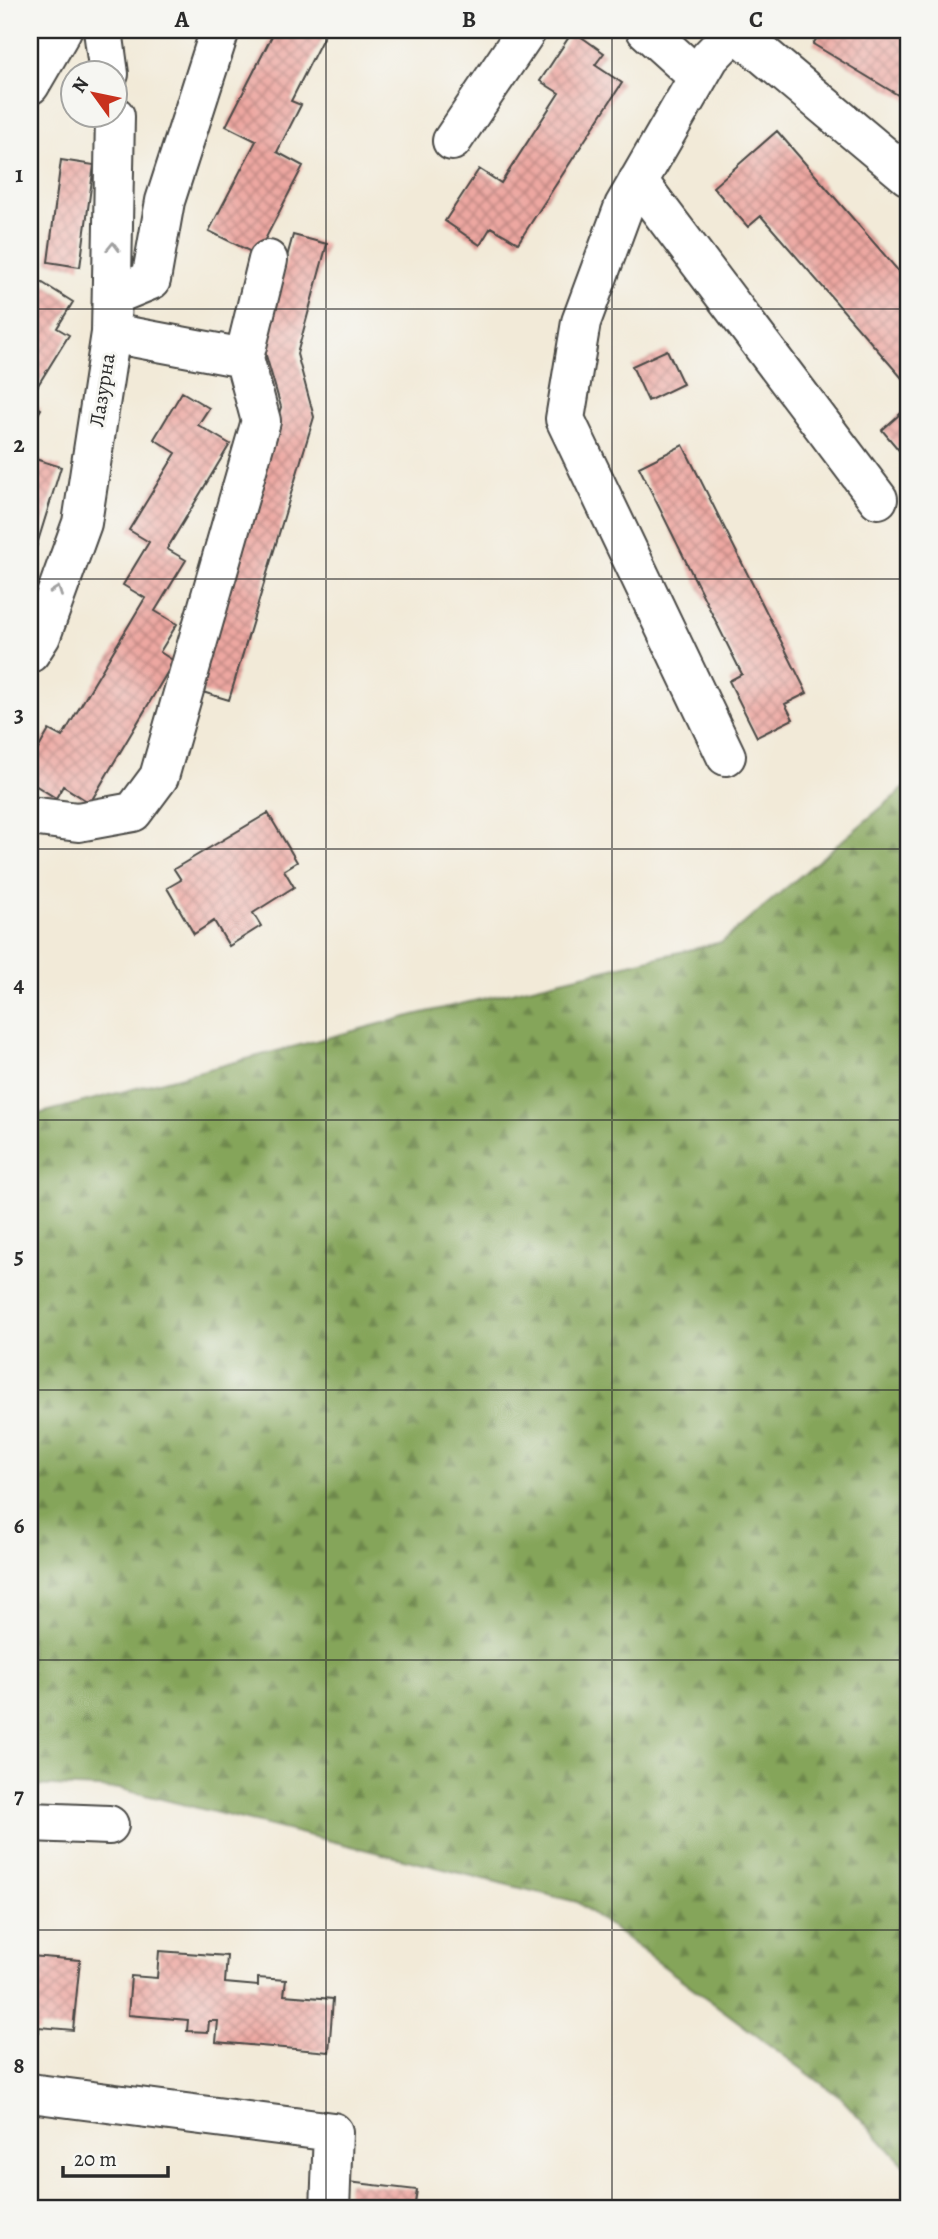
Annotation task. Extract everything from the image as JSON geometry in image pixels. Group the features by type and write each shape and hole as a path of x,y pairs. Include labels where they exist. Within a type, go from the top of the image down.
{"street":[{"path":"103,30 107,60"},
{"path":"111,314 151,280 165,201 220,30"},
{"path":"452,141 527,30"},
{"path":"646,30 698,77"},
{"path":"726,756 565,419 581,322 624,206 710,57 736,30 908,176"},
{"path":"30,85 56,32"},
{"name":"Лазурна","path":"30,653 40,636 82,523 111,314 115,130"},
{"path":"638,181 878,499"},
{"path":"30,816 78,822 133,812 159,777 261,421 244,358 268,260"},
{"path":"111,314 244,358"},
{"path":"30,1822 110,1825"},
{"path":"30,2093 332,2132 330,2209"}],"green space":[{"path":"908,785 908,2169 841,2098 577,1902 121,1789 30,1785 30,1116 414,1015 722,942"}],"building":[{"path":"275,30 327,30 291,101 301,105 277,152 303,166 257,255 209,231 256,141 226,126"},
{"path":"822,30 908,30 908,101 813,44"},
{"path":"573,31 604,53 595,65 622,83 518,243 491,227 480,245 445,221 479,169 501,183 559,93 540,81"},
{"path":"777,131 908,282 908,385 761,216 748,227 713,187"},
{"path":"61,160 94,165 80,267 48,262"},
{"path":"293,235 327,244 297,354 314,417 229,700 196,690 281,407 263,345"},
{"path":"30,275 73,302 57,328 69,335 30,398"},
{"path":"667,350 683,384 648,401 632,366"},
{"path":"182,392 209,408 198,425 230,444 167,549 186,560 155,611 177,624 160,652 174,661 90,803 63,786 56,798 30,782 30,763 49,730 62,737 145,598 123,585 149,542 129,530 176,453 154,439"},
{"path":"30,402 41,409 30,428"},
{"path":"908,407 908,461 882,430"},
{"path":"683,445 807,693 785,704 793,719 757,737 729,681 742,674 639,467"},
{"path":"32,458 61,467 30,567 30,465"},
{"path":"268,813 297,862 284,870 294,887 253,913 261,926 229,946 214,921 194,934 167,888 181,880 174,869"},
{"path":"159,1951 227,1956 225,1983 258,1986 258,1978 286,1980 284,1995 333,1999 329,2052 216,2042 218,2021 209,2021 208,2032 187,2031 188,2020 128,2015 131,1976 157,1978"},
{"path":"30,1956 80,1960 73,2030 39,2027 39,2032 30,2031"},
{"path":"348,2182 417,2190 414,2209 345,2209"}]}
